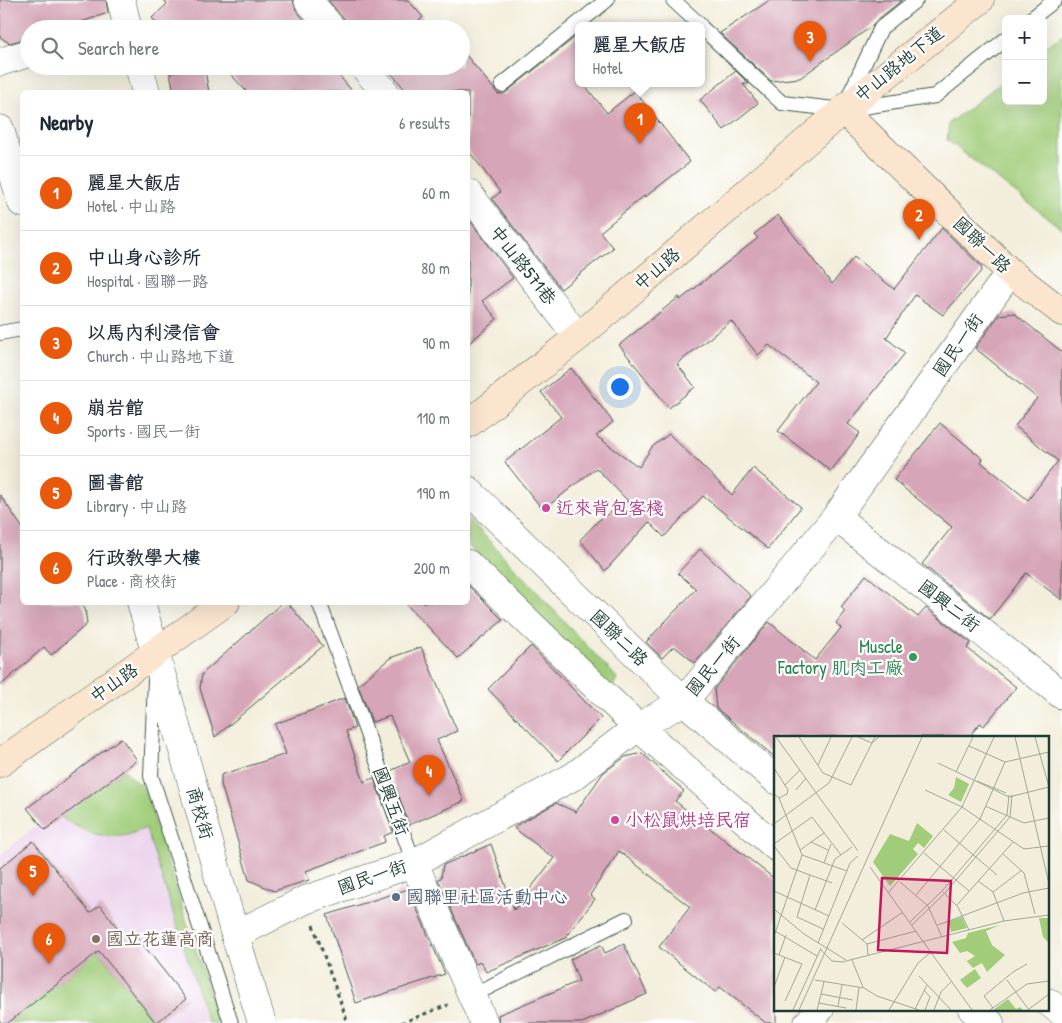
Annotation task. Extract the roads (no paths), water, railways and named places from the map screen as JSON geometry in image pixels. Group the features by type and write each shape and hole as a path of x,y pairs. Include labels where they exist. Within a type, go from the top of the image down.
{"street":[{"path":"308,0 325,20"},
{"name":"中山路地下道","path":"843,110 980,0"},
{"path":"0,62 20,56"},
{"path":"141,75 145,90"},
{"path":"371,75 383,90"},
{"name":"國聯一路","path":"843,110 1010,272 1062,312"},
{"name":"中山路","path":"470,422 578,337 843,110"},
{"path":"0,129 20,195"},
{"name":"中山路571巷","path":"470,196 578,337"},
{"name":"國民一街","path":"234,935 305,900 414,863 574,776 638,728 684,701 836,517 1010,272"},
{"name":"國聯二路","path":"470,492 684,701 774,778"},
{"name":"國興二街","path":"836,517 1062,694"},
{"path":"470,566 638,728 774,845"},
{"name":"商校街","path":"142,605 234,935 262,1023"},
{"name":"中山路","path":"0,763 156,654 222,605"},
{"name":"國興五街","path":"414,863 484,1023"},
{"path":"1050,1003 1062,1012"},
{"path":"808,1023 819,1010"},
{"path":"973,1010 990,1023"}],"lane":[{"path":"580,22 607,0"},
{"path":"673,0 696,22"},
{"path":"843,110 881,28 916,0"},
{"path":"1036,15 1055,0"},
{"path":"502,85 575,26"},
{"path":"705,31 782,103 843,110 935,96 1002,42"},
{"path":"0,333 20,329"},
{"name":"國興五街","path":"320,605 414,863"},
{"path":"156,654 151,776 231,1023"},
{"path":"472,996 626,919"}],"place":[{"name":"以馬內利浸信會","path":"810,62"},
{"name":"麗星大飯店","path":"640,144"},
{"name":"中山身心診所","path":"919,240"},
{"name":"近來背包客棧","path":"546,508"},
{"name":"Muscle Factory 肌肉工廠","path":"913,657"},
{"name":"崩岩館","path":"429,796"},
{"name":"小松鼠烘培民宿","path":"615,820"},
{"name":"圖書館","path":"33,896"},
{"name":"國聯里社區活動中心","path":"396,897"},
{"name":"國立花蓮高商","path":"96,939"},
{"name":"行政教學大樓","path":"49,964"}]}
